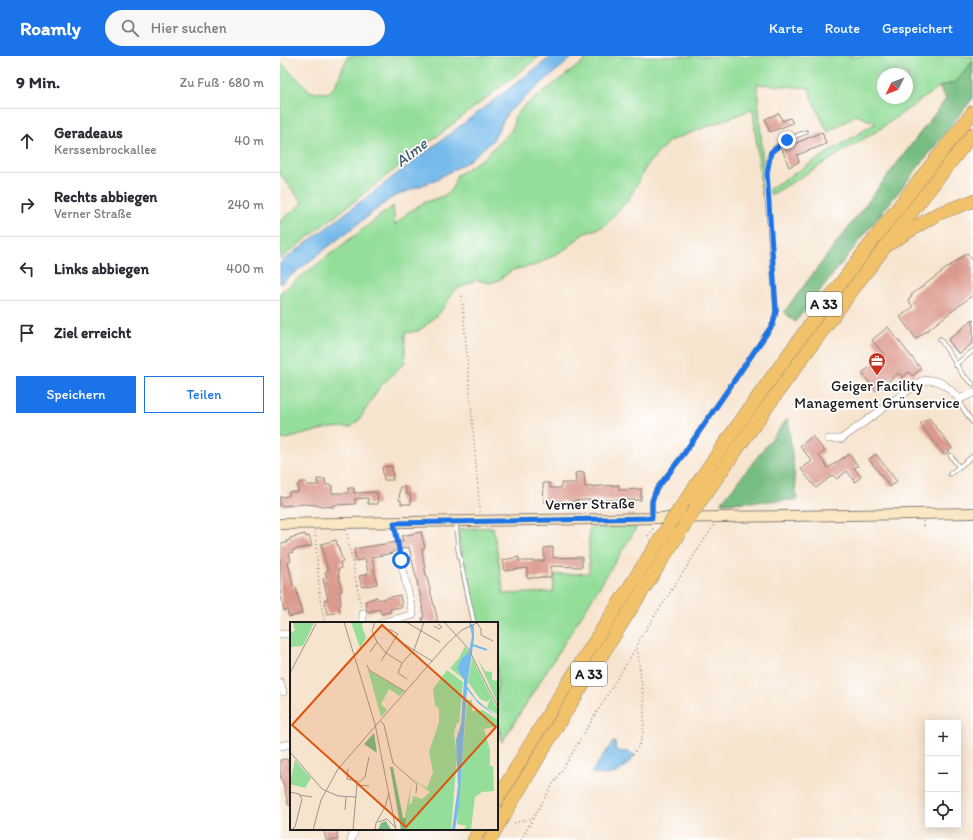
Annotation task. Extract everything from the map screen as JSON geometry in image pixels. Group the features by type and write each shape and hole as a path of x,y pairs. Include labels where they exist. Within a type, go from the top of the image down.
{"highway":[{"name":"A 33","path":"498,798 552,708 669,525 762,388 830,297 973,112"},
{"name":"A 33","path":"498,825 562,716 695,509 762,412 884,247 973,134"},
{"path":"884,247 938,214 973,201"},
{"path":"474,840 479,830"},
{"name":"A 33","path":"490,840 495,830"}],"main road":[{"name":"Verner Straße","path":"280,524 480,521 653,522 716,517 973,513"}],"street":[{"path":"829,439 841,439 921,381 933,379 941,381 960,399 973,393"},
{"path":"384,622 413,615 401,560"},
{"path":"363,613 363,622"},
{"path":"280,682 283,692"},
{"path":"280,746 290,744"},
{"path":"351,840 355,830"}],"lane":[{"path":"653,522 652,501 656,490 683,455 773,324 776,311 767,188 769,156 775,148 787,140 806,132"},
{"path":"940,339 963,376 973,384"},
{"path":"955,364 973,351"},
{"path":"960,399 962,407 973,423"},
{"path":"950,455 959,467"},
{"path":"950,474 973,456"},
{"path":"456,522 458,549 474,622"}],"path":[{"path":"462,296 480,521"},
{"path":"521,840 641,637 714,527 716,517"},
{"path":"648,536 653,522"},
{"path":"314,523 318,557 316,567 325,622"},
{"path":"344,523 363,613"},
{"path":"394,523 401,560"},
{"path":"623,762 631,755 640,743 643,727 643,696 637,646"},
{"path":"514,823 533,818"}],"green space":[{"path":"348,56 540,56 280,259 280,221 303,203 280,174 280,62 311,92 328,93 335,86"},
{"path":"591,56 973,56 973,61 956,82 939,87 880,129 771,195 769,189 876,123 856,115 828,132 811,97 810,88 757,84 765,191 762,195 753,109 669,141 647,165 628,200 604,226 583,234 567,248 536,265 512,270 499,280 490,283 476,280 455,290 441,311 425,326 418,331 405,333 405,362 379,388 359,420 351,427 328,428 286,439 280,439 280,293 393,206 395,225 407,213 423,203 446,195 452,189 457,175 482,159 510,132 514,125 514,118 523,107"},
{"path":"973,61 973,98 795,322 784,312 946,99 939,87 956,82"},
{"path":"788,418 797,500 721,503"},
{"path":"493,527 504,594 553,592 555,575 589,573 589,528 637,527 502,742 498,723 498,622 476,622 459,542 459,529"}],"water":[{"path":"552,56 574,56 508,112 492,141 467,162 437,179 391,198 280,284 280,263"},
{"path":"613,742 615,742 616,751 629,752 635,755 626,766 616,773 605,775 591,773"}],"building":[{"path":"779,113 782,121 790,118 793,123 770,132 765,119"},
{"path":"822,132 826,144 797,155 799,162 789,167 782,149"},
{"path":"967,253 973,261 973,295 916,339 900,317 913,307 908,300 912,297 911,295"},
{"path":"973,319 973,343 959,354 948,340"},
{"path":"888,327 921,369 912,376 909,372 902,377 899,373 876,391 862,373 885,356 872,340"},
{"path":"929,418 952,448 944,455 920,424"},
{"path":"812,436 825,451 819,456 828,468 849,454 858,466 854,468 861,477 855,482 847,471 837,479 833,475 816,488 801,469 812,461 800,446"},
{"path":"876,454 897,482 890,487 869,459"},
{"path":"392,466 393,480 384,480 382,467"},
{"path":"584,472 585,487 619,485 619,490 641,489 641,500 599,499 572,501 572,503 565,503 565,501 544,502 543,483 550,483 550,488 561,488 561,483 576,483 575,473"},
{"path":"317,479 325,479 326,485 332,485 332,493 348,493 348,488 354,488 354,493 377,492 378,504 368,504 368,498 355,499 355,504 334,505 334,507 305,504 280,506 280,497 289,496 289,492 298,492 298,484 300,484 300,482 306,482 307,485 318,485"},
{"path":"400,487 405,487 406,494 410,494 411,504 401,504 401,500 399,500"},
{"path":"421,532 425,548 422,549 425,570 438,621 423,622 422,618 424,617 421,598 409,547 393,551 393,553 372,557 377,584 362,587 359,576 368,574 367,567 365,559 356,561 354,549 403,541 402,536"},
{"path":"305,534 306,537 309,536 312,546 293,550 293,552 289,553 291,561 288,562 293,587 296,587 302,614 289,617 287,610 284,611 280,590 280,544 287,543 286,541 290,540 290,538"},
{"path":"336,540 343,562 340,562 341,568 338,570 342,591 340,591 341,605 339,605 340,612 327,614 324,600 328,599 323,579 327,578 325,572 328,571 321,544"},
{"path":"553,547 553,558 582,557 582,567 551,566 551,577 527,578 527,568 505,571 503,560 519,557 519,561 544,561 544,548"},
{"path":"400,595 402,607 390,609 391,612 381,614 380,609 368,612 367,610 365,601 377,597 378,600"},
{"path":"287,759 290,771 290,805 288,805 280,775 280,760"},
{"path":"336,830 338,840 326,840 324,831"}],"place":[{"name":"Geiger Facility Management Grünservice","path":"877,376"}],"route":[{"path":"401,560 394,523 652,518 652,501 656,490 683,455 773,324 776,311 767,173 769,156 771,152 787,140"}],"water label":[{"name":"Alme","path":"411,152"}]}
